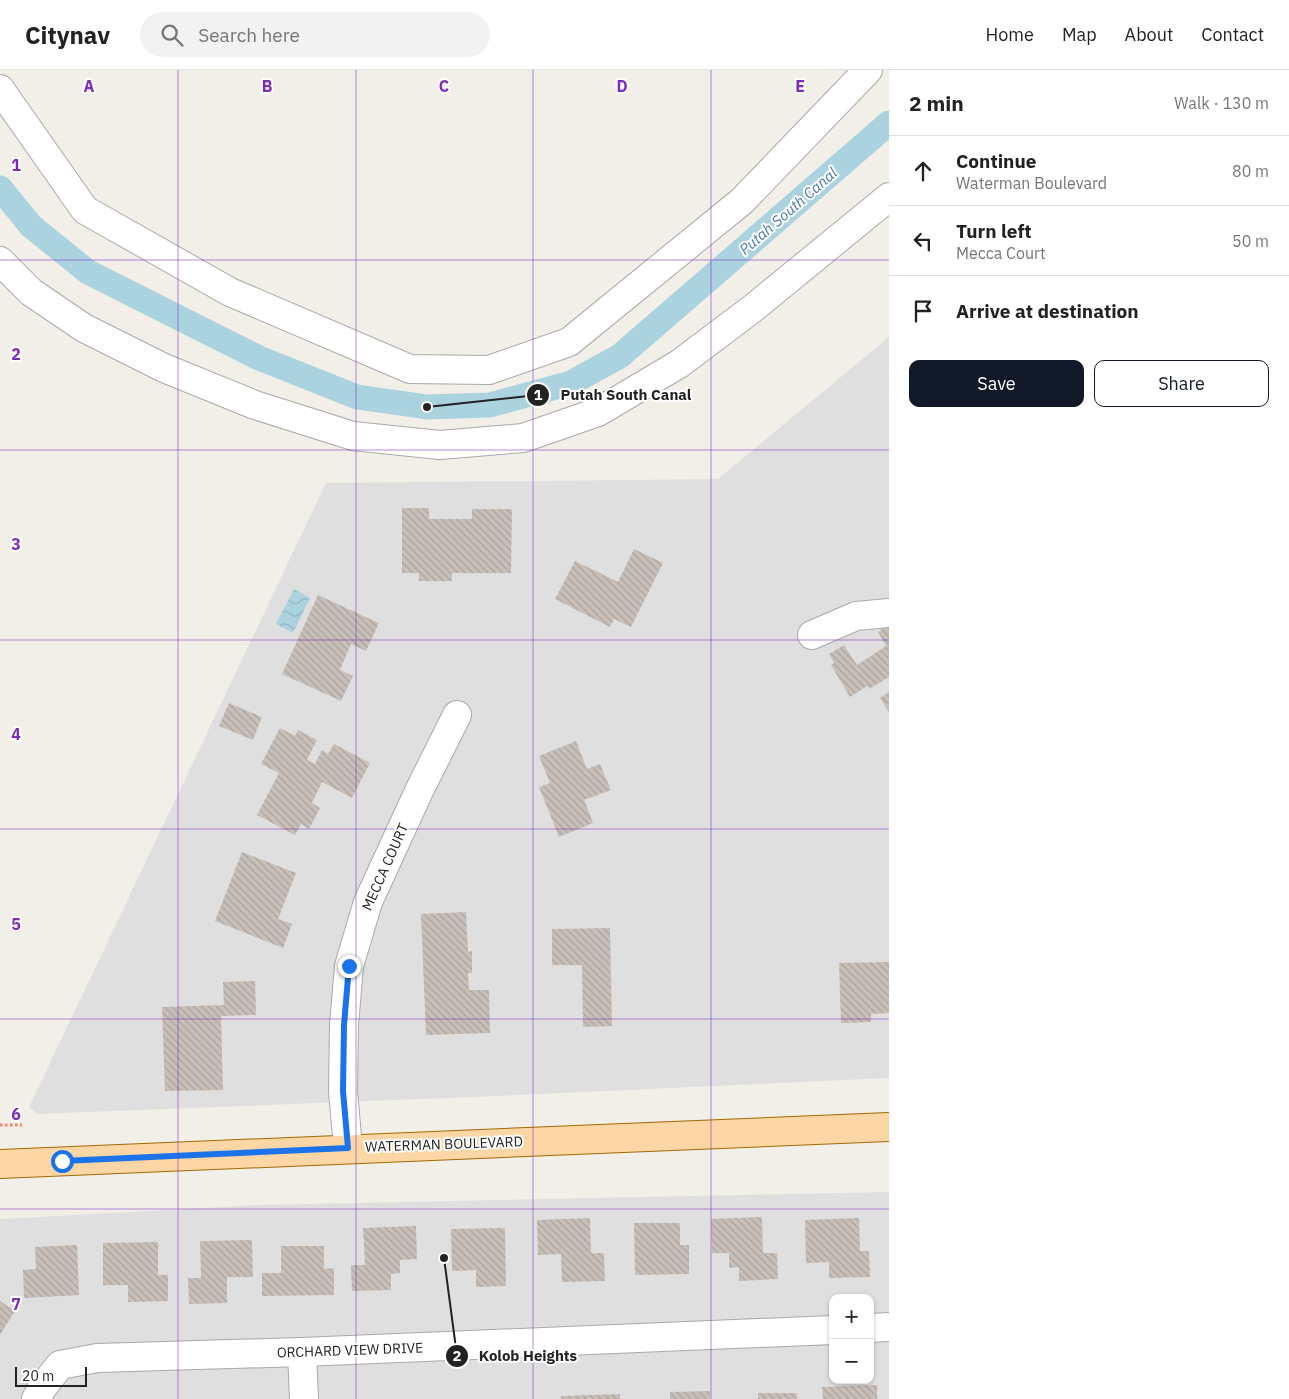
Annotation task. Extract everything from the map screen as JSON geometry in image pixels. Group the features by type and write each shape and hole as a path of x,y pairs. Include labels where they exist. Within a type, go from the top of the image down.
{"main road":[{"name":"WATERMAN BOULEVARD","path":"0,1164 348,1148 889,1127"}],"street":[{"path":"0,89 85,210 230,292 410,369 490,370 570,342 742,201 868,70"},
{"path":"0,261 31,292 84,328 164,368 255,405 354,436 440,446 523,438 598,412 679,364 752,309 889,197"},
{"path":"812,635 856,616 889,613"},
{"name":"MECCA COURT","path":"348,1148 343,1091 344,1025 349,966 368,902 419,791 457,715"},
{"path":"874,1328 889,1327"},
{"name":"ORCHARD VIEW DRIVE","path":"36,1399 60,1365 97,1358 302,1352 829,1330"},
{"path":"302,1352 304,1399"}],"path":[{"path":"0,1125 22,1125"}],"shaded area":[{"path":"889,337 889,1078 37,1114 29,1107 326,483 718,479"},
{"path":"889,1192 889,1399 0,1399 0,1219 260,1205"}],"water":[{"path":"294,589 310,598 293,633 276,624"}],"building":[{"path":"402,508 429,508 429,519 472,519 472,509 512,509 511,573 452,573 452,581 419,581 419,573 402,573"},
{"path":"634,549 663,563 631,627 614,619 610,627 555,599 575,561 618,582"},
{"path":"318,595 379,623 366,651 351,644 340,670 353,676 341,701 282,674"},
{"path":"886,626 889,627 889,677 869,689 867,686 850,697 831,665 834,663 829,654 844,645 857,665 886,646 878,632"},
{"path":"889,692 889,712 880,698"},
{"path":"229,703 262,717 253,740 219,726"},
{"path":"280,728 295,736 298,730 317,740 307,760 315,764 322,750 328,754 334,744 370,763 352,798 322,782 312,803 320,808 309,829 301,824 295,835 257,815 279,773 261,764"},
{"path":"576,741 587,769 600,764 611,790 584,800 593,823 559,837 539,787 550,783 539,756"},
{"path":"242,852 296,873 278,919 292,924 283,948 215,921"},
{"path":"466,912 468,952 472,951 472,973 468,973 469,990 489,990 490,1033 426,1035 421,914"},
{"path":"610,928 612,1026 583,1027 582,965 552,965 552,929"},
{"path":"889,962 889,1013 871,1014 871,1022 841,1023 839,963"},
{"path":"255,981 256,1015 221,1016 223,1090 165,1091 162,1007 224,1005 223,982"},
{"path":"762,1217 763,1253 777,1253 778,1279 739,1281 739,1267 729,1268 729,1253 712,1253 711,1219"},
{"path":"590,1218 591,1253 604,1253 605,1281 562,1282 561,1254 538,1255 537,1220"},
{"path":"859,1218 860,1251 869,1251 870,1277 829,1278 829,1262 806,1263 805,1220"},
{"path":"634,1223 680,1223 680,1245 689,1245 689,1274 635,1275"},
{"path":"416,1226 417,1259 400,1260 400,1273 391,1274 391,1290 352,1291 351,1265 365,1265 363,1228"},
{"path":"505,1228 506,1286 476,1287 476,1270 452,1271 451,1229"},
{"path":"252,1240 253,1277 227,1277 227,1303 189,1304 188,1278 201,1278 200,1241"},
{"path":"158,1242 158,1275 168,1275 168,1301 128,1302 128,1285 103,1285 103,1243"},
{"path":"77,1245 79,1295 24,1298 23,1270 36,1269 35,1247"},
{"path":"281,1246 324,1246 324,1269 334,1268 334,1295 262,1296 262,1273 281,1273"},
{"path":"0,1301 15,1311 0,1335"},
{"path":"877,1385 877,1399 823,1399 822,1387"},
{"path":"710,1391 710,1399 670,1399 670,1392"},
{"path":"758,1393 797,1393 797,1399 758,1399"},
{"path":"620,1394 620,1399 561,1399 561,1396"}],"waterway":[{"name":"Putah South Canal","path":"0,188 31,226 88,272 259,358 357,397 427,407 490,405 571,383 620,356 889,123"}],"place":[{"name":"Putah South Canal","path":"427,407"},
{"name":"Kolob Heights","path":"444,1258"}],"route":[{"path":"62,1161 348,1148 343,1091 344,1025 349,966"}]}
